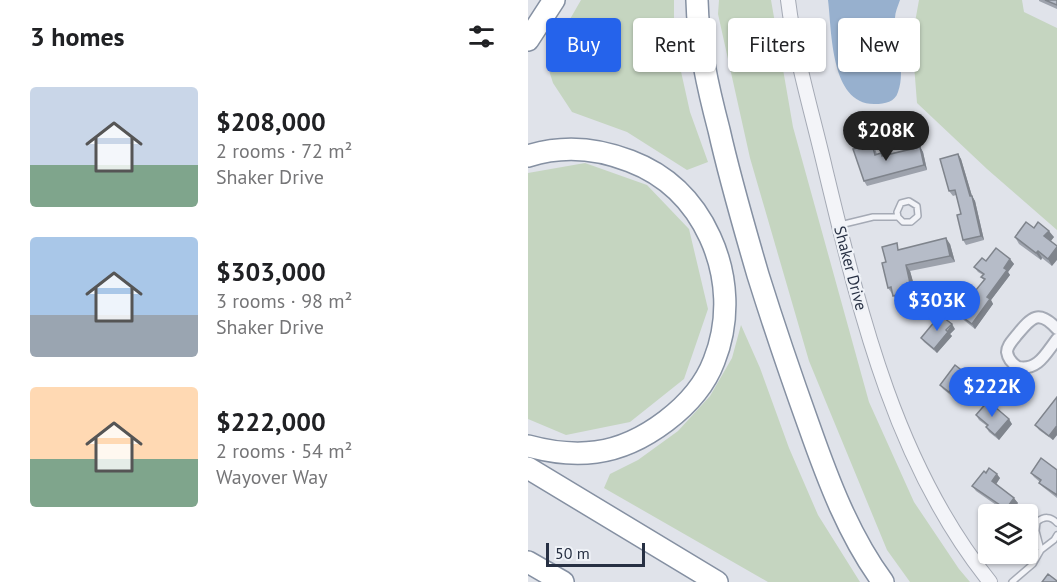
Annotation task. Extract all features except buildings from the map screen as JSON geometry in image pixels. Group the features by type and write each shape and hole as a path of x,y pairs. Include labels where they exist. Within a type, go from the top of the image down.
{"highway":[{"path":"528,40 554,0"},
{"path":"697,0 709,90 744,228 772,319 837,501 883,582"},
{"path":"528,156 543,151 566,148 616,155 642,165 670,182 691,204 706,227 723,270 725,294 724,318 714,363 690,398 675,414 642,437 597,452 571,453 528,446"},
{"path":"528,468 717,582"},
{"path":"528,562 562,582"},
{"path":"528,573 546,582"}],"street":[{"name":"Shaker Drive","path":"788,0 793,35 839,225 894,412 915,463 954,533 990,582"},
{"path":"1057,329 1046,319 1036,317 1030,319 1009,345 1007,351 1009,358 1018,367 1031,368 1057,339"}],"lane":[{"path":"839,225 873,217 898,217 903,222 911,222 918,216 918,206 909,201 901,203 897,212 898,217"},
{"path":"1041,550 1036,531 1037,522 1049,518 1057,523"},
{"path":"1012,582 1033,564 1041,550 1057,535"}],"green space":[{"path":"581,0 674,0 674,18 633,18 633,72 681,72 690,112 708,162 687,170 627,132 572,112 553,83 550,72 621,72 621,18 571,18"},
{"path":"719,0 771,0 774,18 728,18 728,59 718,14"},
{"path":"919,0 1022,0 1024,12 1057,28 1057,230 987,169 917,103 915,72 920,72 920,18 916,18"},
{"path":"731,72 783,72 793,127 869,402 914,502 970,582 910,582 887,550 809,361 750,158"},
{"path":"585,163 647,185 689,229 708,309 684,379 630,422 566,435 528,419 528,173"},
{"path":"741,325 818,515 860,582 768,582 604,488 610,474 638,460 678,431 710,396 732,358"}],"water":[{"path":"828,0 900,0 896,18 838,18 838,70"},
{"path":"838,72 901,72 897,95 886,103 875,104 860,101 849,93"}]}
